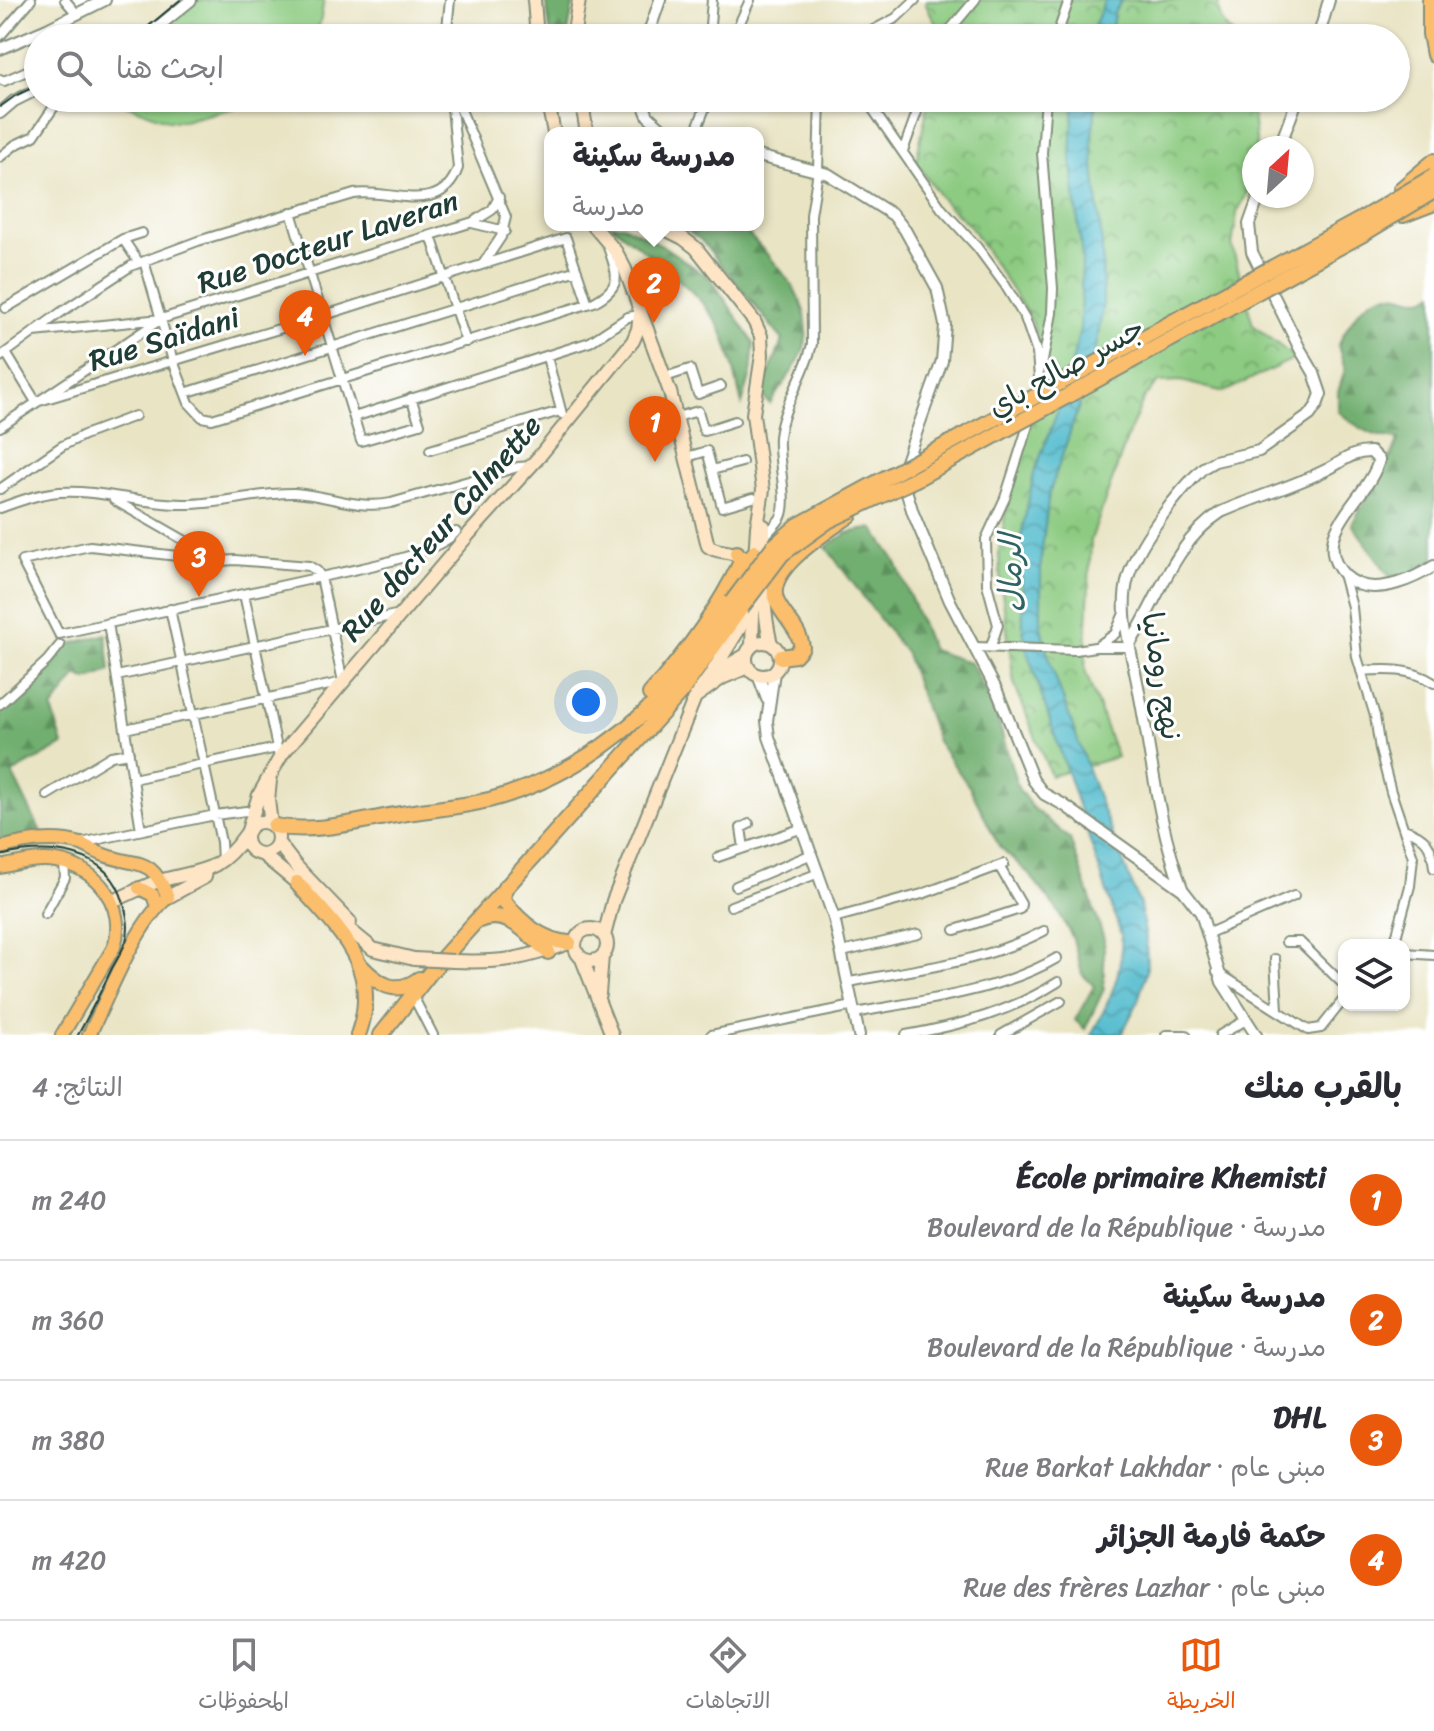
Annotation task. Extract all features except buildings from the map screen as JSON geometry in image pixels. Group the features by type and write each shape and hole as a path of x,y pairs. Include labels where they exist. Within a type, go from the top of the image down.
{"highway":[{"path":"1430,7 1434,55"},
{"path":"1360,228 1434,161"},
{"path":"381,1035 417,986 681,692 746,601 773,547 797,526 1360,228 1434,176"},
{"name":"جسر صالح باي","path":"746,601 773,564 791,546 828,521 858,508 1360,228 1434,191"},
{"path":"1360,228 1434,203"},
{"path":"781,657 797,654 802,643 776,602 775,588 783,569 806,547 858,508"},
{"path":"617,735 686,649 747,555"},
{"path":"273,825 307,830 476,802 508,795 562,771 617,735 678,678 746,601"},
{"path":"297,883 348,941 361,966 384,986 396,988 410,985 432,972"},
{"path":"505,887 503,900 537,932 576,949"},
{"path":"473,923 486,917 500,916 515,923 548,952"},
{"path":"358,1035 364,1009 361,966"},
{"path":"389,1035 432,972"}],"main road":[{"path":"534,0 536,24"},
{"path":"575,24 579,0"},
{"path":"599,231 625,269 665,377 708,546 747,555"},
{"path":"667,231 696,248 758,329 762,355 753,422 764,538 762,586 771,644 781,657 779,666 766,676 751,661 746,601"},
{"name":"Rue docteur Calmette","path":"248,831 278,753 532,466 564,416 633,341 640,315"},
{"path":"600,1001 602,956 607,946 604,936 613,901 695,697 710,676 746,601 754,576 747,555 758,494"},
{"path":"695,697 751,661 762,642 771,644"},
{"path":"710,676 751,661"},
{"name":"Rue docteur Calmette","path":"271,770 268,800 273,825"},
{"path":"112,901 161,880 190,875 222,860 237,848 257,822 273,825 278,833 278,843 295,865 385,953"},
{"path":"248,831 247,843 258,853 297,883 361,941 385,953 414,959 489,962 576,949 592,961 602,956"},
{"path":"0,848 38,840 78,843 105,855 145,865 161,880 168,897"},
{"path":"89,1035 141,932 157,907 168,897 258,853 270,852 278,843"},
{"path":"0,867 36,861 64,863 84,871 96,880 112,901 117,914 118,935 114,947 62,1035"},
{"path":"139,888 153,895 157,907"},
{"path":"612,1035 576,949 580,932 590,928 613,901"},
{"path":"590,928 604,936"},
{"path":"521,959 527,945 523,930"}],"street":[{"path":"0,36 31,0"},
{"path":"65,0 77,14"},
{"path":"55,24 105,0"},
{"path":"161,24 191,0"},
{"path":"447,24 450,0"},
{"path":"652,24 660,0"},
{"path":"710,24 712,0"},
{"path":"739,24 749,0"},
{"path":"882,24 903,13 912,0"},
{"path":"955,24 975,0"},
{"path":"1061,24 1069,0"},
{"path":"1322,24 1329,0"},
{"path":"0,49 24,38"},
{"path":"0,79 4,81 24,72"},
{"path":"2,115 24,95"},
{"path":"0,157 34,136 50,112"},
{"path":"36,402 3,355 108,280 141,262 354,194 371,193 412,199 431,196 449,185 454,178 458,159 455,112"},
{"path":"460,112 506,217 505,231 483,265"},
{"path":"646,112 660,127"},
{"path":"747,555 778,522 783,511 779,439 782,423 812,344 811,215 818,171 820,112"},
{"path":"875,112 942,209 977,247 1005,285 1025,318 1034,342 1039,378"},
{"path":"903,151 917,112"},
{"path":"991,646 998,625 987,584 986,539 1005,498 1036,400 1052,313 1053,288 1042,153 1045,112"},
{"path":"1284,136 1293,112"},
{"path":"764,158 818,171 840,181 900,222 940,297 945,325 942,361 908,454 905,480 913,513 950,601 997,691 1033,780 1044,794 1183,890 1201,913 1209,933 1217,972 1230,998 1256,1035"},
{"name":"Rue Docteur Laveran","path":"161,319 472,222 492,210 499,197"},
{"name":"نهج رومانيا","path":"1183,890 1170,856 1162,821 1128,647 1126,584 1146,540 1199,472 1215,461 1259,451 1310,415 1319,400 1320,387 1316,377 1252,252 1249,224 1255,208"},
{"path":"291,212 361,441 420,424 411,398"},
{"path":"472,222 505,231"},
{"path":"6,308 123,239 142,233"},
{"path":"123,239 141,262 192,409 202,417 212,419 588,304 607,295 616,283 614,264 603,235"},
{"path":"431,236 466,342"},
{"name":"Rue Saïdani","path":"36,402 566,238 577,270"},
{"path":"185,393 577,270 588,304"},
{"path":"354,417 598,339 628,317 640,315"},
{"path":"33,332 161,319"},
{"path":"0,427 161,319"},
{"path":"430,450 564,416 547,357"},
{"path":"665,377 690,369 698,394 721,386"},
{"path":"677,417 698,411 704,431 735,421"},
{"path":"0,489 62,446 135,416"},
{"path":"687,457 707,451 722,507 758,494"},
{"path":"974,647 1076,650 1128,647 1145,622 1184,547 1207,521 1236,505 1326,470 1353,454 1371,452 1379,460 1374,475 1332,536 1335,560 1343,574 1352,607 1355,647 1372,703 1391,792 1414,867 1396,939"},
{"path":"712,470 742,462"},
{"path":"0,508 61,492 187,504 296,493 371,506 518,467 532,466"},
{"path":"107,495 221,561"},
{"path":"125,729 343,682 321,577 309,566 221,561 90,546 22,561 59,634 321,577 428,549 452,538 456,532"},
{"path":"1343,574 1352,582 1378,587 1407,579 1434,566"},
{"path":"133,779 278,753 244,594"},
{"path":"1095,647 1115,634 1126,605"},
{"path":"170,609 222,860"},
{"path":"117,676 400,614"},
{"path":"108,623 141,830"},
{"path":"0,704 60,645"},
{"path":"751,661 768,705"},
{"path":"1361,671 1389,669 1410,672 1434,683"},
{"path":"774,672 768,705 769,737 834,918 859,1035"},
{"path":"47,795 111,756 129,753"},
{"path":"78,843 215,815 253,813"},
{"path":"744,848 740,831 742,826 749,824"},
{"path":"718,857 803,828"},
{"path":"1404,829 1428,842 1434,868"},
{"path":"736,886 812,854"},
{"path":"45,914 65,878 64,863"},
{"path":"834,918 922,894 1001,865 1020,902 1020,909 955,930"},
{"path":"731,906 819,873"},
{"path":"1209,933 1294,896"},
{"path":"849,982 965,961 1006,949 1044,931"},
{"path":"842,952 918,934"},
{"path":"1286,942 1300,942 1338,979"},
{"path":"1410,953 1434,955"},
{"path":"711,1035 993,984 1043,967 1057,958"},
{"path":"1275,959 1278,1010"},
{"path":"1217,972 1308,1030 1317,1030 1325,1025 1338,1007"},
{"path":"906,1035 957,1026 988,1016 1035,996 1058,982"},
{"path":"415,1000 433,1035"},
{"path":"1001,1035 1061,1001"},
{"path":"1220,1035 1246,1020"},
{"path":"1166,1035 1186,1035"}],"green space":[{"path":"194,0 324,0 320,24 163,24"},
{"path":"546,0 574,0 570,24 549,24"},
{"path":"926,0 1223,0 1219,2 1219,8 1224,24 936,24"},
{"path":"145,112 218,112 183,121 169,121"},
{"path":"926,112 1253,112 1256,136 1242,136 1242,203 1237,213 1232,246 1253,325 1295,358 1224,392 1181,381 1159,382 1145,396 1091,540 1085,670 1117,757 1051,776 1014,683 999,554 1007,503 1048,378 1032,321 970,226 944,202 916,162"},
{"path":"618,231 635,231 662,245 711,279 754,343 751,374 742,404 722,332 702,303"},
{"path":"688,231 745,231 790,282 799,298 807,333 803,351 770,404 760,394 783,340 701,240"},
{"path":"1434,293 1434,558 1416,572 1390,577 1352,524 1398,439 1365,431 1338,411 1338,392 1345,370 1338,345 1358,312 1372,299 1397,294 1423,299"},
{"path":"873,528 895,560 932,650 971,663 995,710 1018,788 1032,807 1070,839 1104,939 1104,989 1085,1029 1075,1020 1094,986 1082,974 1073,939 1058,911 1030,875 999,846 970,788 937,741 906,654 826,547 847,533"},
{"path":"106,634 110,671 87,680 77,675 52,709 63,745 12,773 42,834 0,841 0,714 60,656 63,646"}],"water":[{"path":"1105,0 1122,0 1112,24 1095,24"},
{"path":"1073,112 1095,112 1092,145 1102,245 1103,303 1094,362 1049,494 1041,558 1041,627 1049,659 1099,800 1140,905 1146,938 1147,971 1137,1004 1121,1035 1091,1035 1118,974 1121,935 1027,651 1023,629 1021,536 1034,473 1065,392 1080,329 1082,259 1071,156"}],"tram line":[{"path":"151,24 180,0"},
{"path":"0,107 24,92"},
{"path":"0,856 37,851 74,854 105,871 116,885 127,918 126,941 78,1035"}],"place":[{"name":"مدرسة سكينة","path":"654,323"},
{"name":"حكمة فارمة الجزائر","path":"305,356"},
{"name":"École primaire Khemisti","path":"655,462"},
{"name":"DHL","path":"199,597"}],"water label":[{"name":"الرمال","path":"1010,573"}]}
